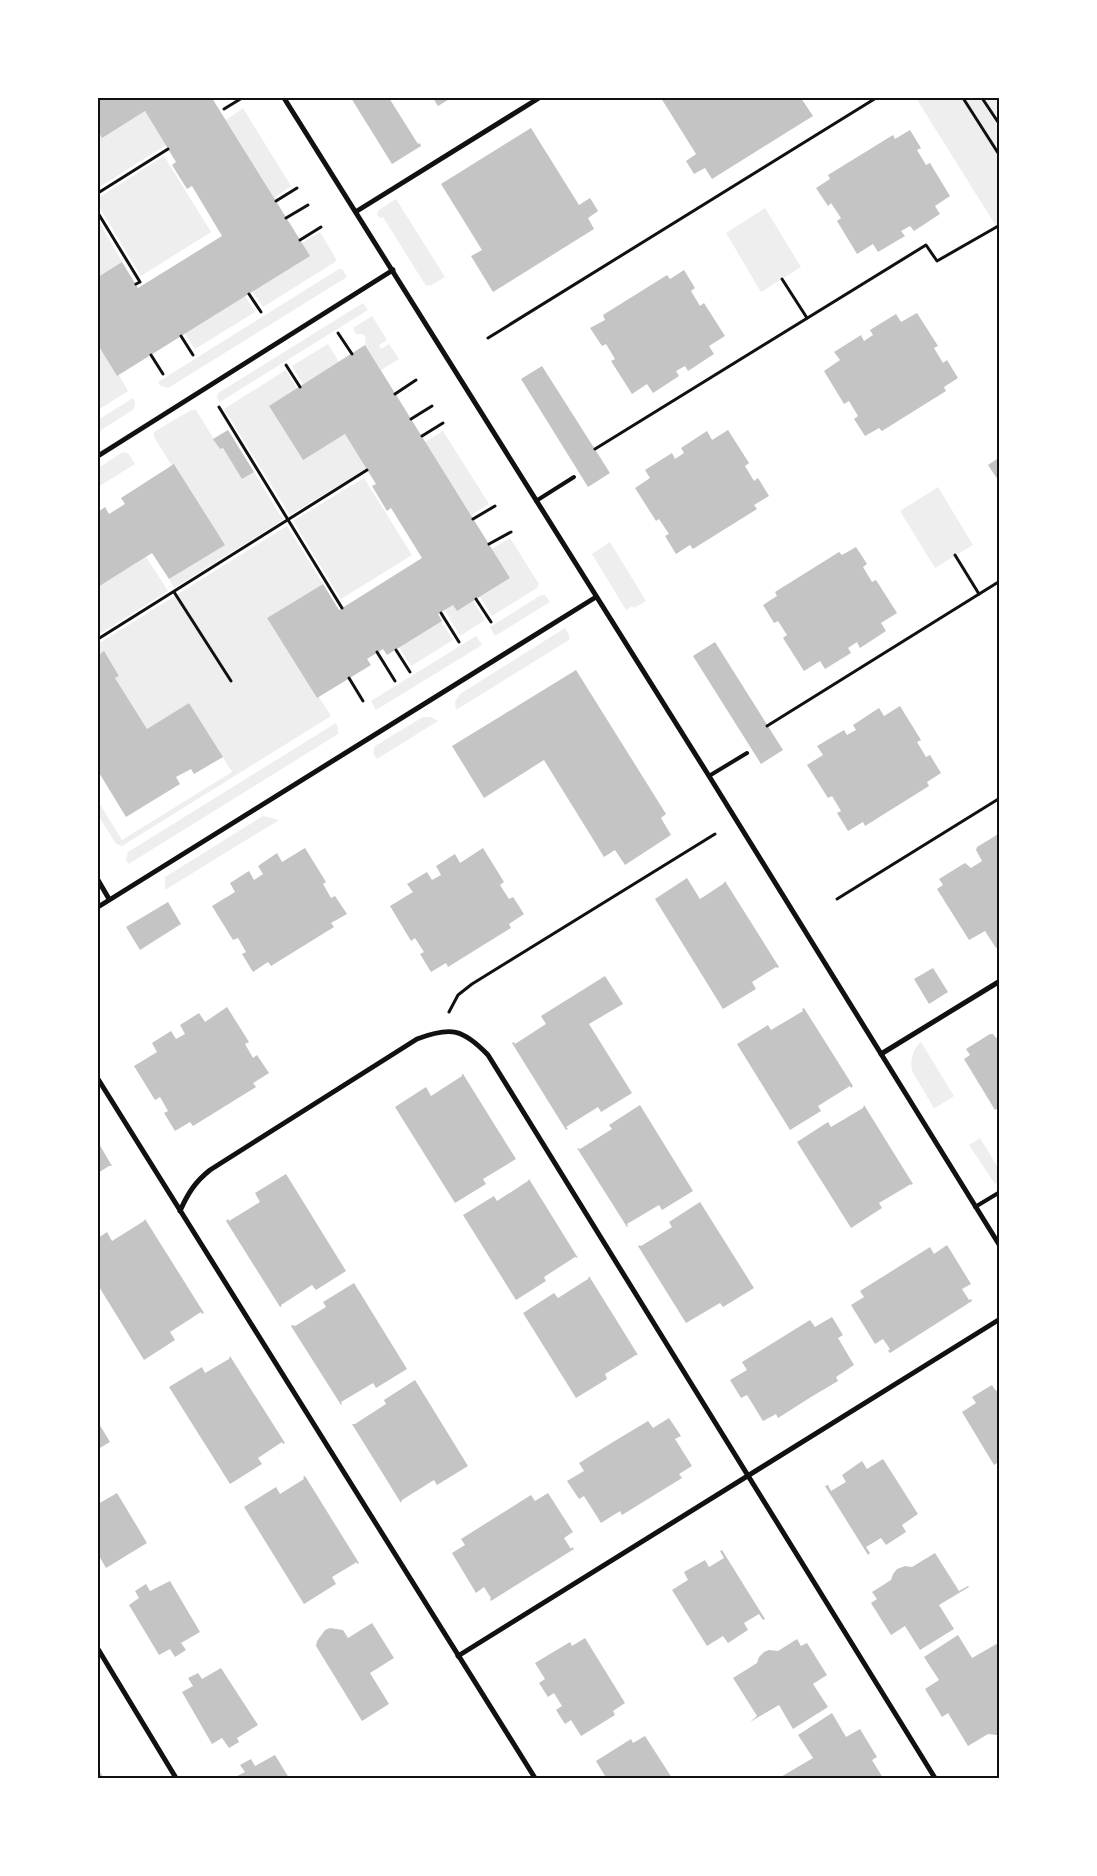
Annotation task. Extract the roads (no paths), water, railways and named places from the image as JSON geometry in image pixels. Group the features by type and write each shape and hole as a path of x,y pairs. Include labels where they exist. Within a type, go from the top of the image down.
{"street":[{"path":"284,98 357,211 1000,1246"},
{"path":"357,211 539,98"},
{"path":"98,456 393,270"},
{"path":"98,907 596,598"},
{"path":"98,880 109,900"},
{"path":"881,1054 1000,980"},
{"path":"180,1211 188,1193 197,1181 210,1170 417,1039 438,1032 457,1032 474,1040 488,1055 935,1778"},
{"path":"98,1079 535,1778"},
{"path":"458,1656 1000,1319"},
{"path":"98,1649 176,1778"}],"lane":[{"path":"536,501 574,476"},
{"path":"709,776 747,753"},
{"path":"975,1207 1000,1192"}]}
